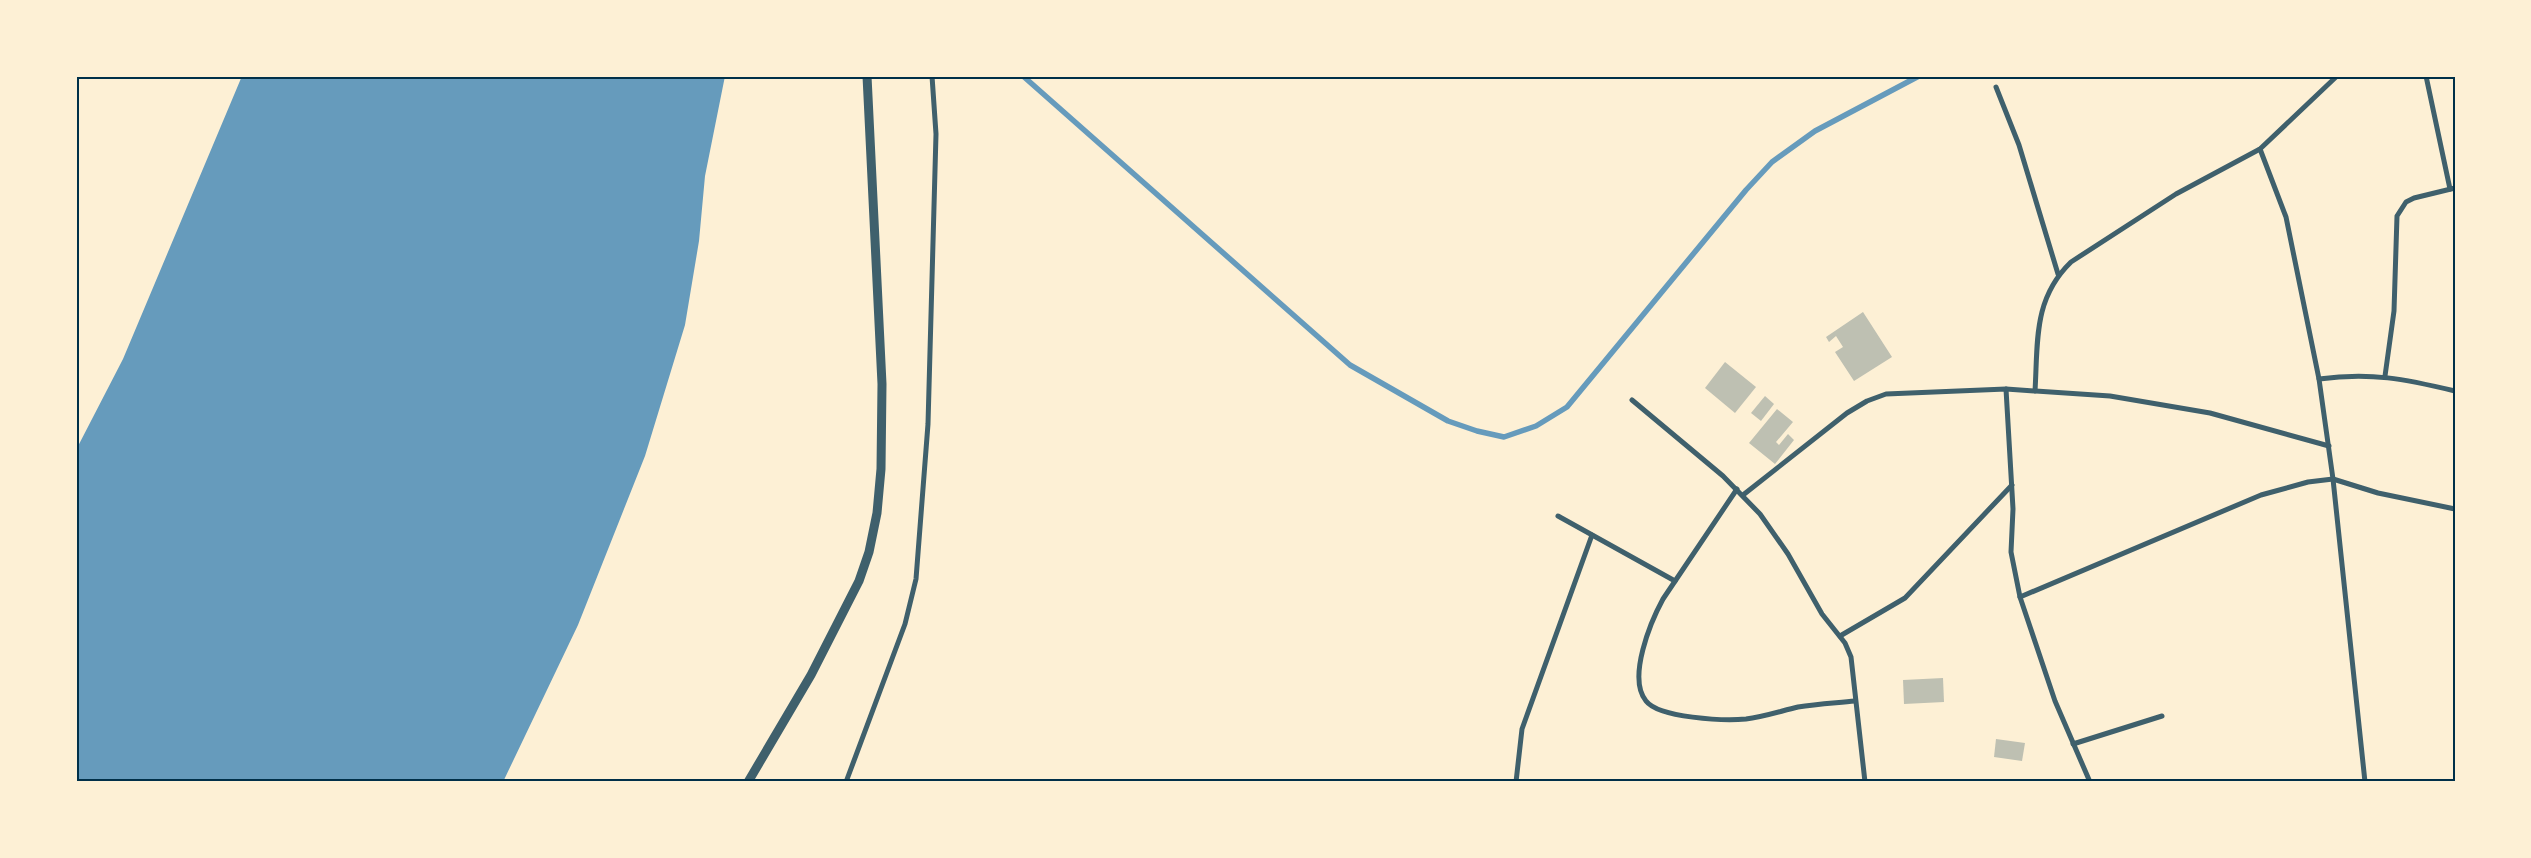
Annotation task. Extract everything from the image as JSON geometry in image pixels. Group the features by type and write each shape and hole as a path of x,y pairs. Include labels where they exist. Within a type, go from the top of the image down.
{"street":[{"path":"748,782 811,675 859,582 869,552 877,514 881,469 882,384 867,76"},
{"path":"846,782 905,624 916,580 928,414 936,134 932,76"},
{"path":"2035,391 2040,316 2050,288 2058,274 2071,262 2176,194 2260,149 2337,76"},
{"path":"2385,376 2394,311 2397,216 2406,202 2425,194 2452,188 2426,76"},
{"path":"1996,87 2019,146 2058,274"},
{"path":"2260,149 2286,217 2319,379 2334,479 2365,782"},
{"path":"2319,379 2358,375 2385,376 2455,391"},
{"path":"1743,494 1866,400 1886,394 2006,389 2110,396 2210,413 2329,446"},
{"path":"2006,389 2012,485 2011,552 2020,597 2049,685 2090,782"},
{"path":"1632,400 1743,494 1774,533 1814,600 1849,649 1865,782"},
{"path":"2020,597 2261,494 2298,484 2334,479 2378,493 2455,510"},
{"path":"1840,636 1905,598 2012,485"},
{"path":"1738,489 1652,618 1638,676 1646,701 1655,708 1688,717 1746,719 1800,707 1855,701"},
{"path":"1558,516 1675,581"},
{"path":"1516,782 1522,729 1592,535"},
{"path":"2074,744 2162,716"}],"water":[{"path":"242,76 725,76 705,176 699,241 685,325 645,456 578,625 503,782 76,782 76,450 123,359"}],"building":[{"path":"1863,312 1892,357 1854,381 1835,352 1843,347 1836,336 1829,342 1826,337"},
{"path":"1725,362 1756,387 1735,413 1705,388"},
{"path":"1765,396 1774,404 1761,421 1751,413"},
{"path":"1777,409 1793,422 1776,442 1779,445 1788,434 1794,440 1775,464 1749,443"},
{"path":"1943,678 1944,702 1904,704 1903,680"},
{"path":"1996,739 2025,743 2022,761 1994,757"}],"waterway":[{"path":"1023,76 1350,365 1448,421 1477,431 1504,437 1536,426 1567,407 1746,190 1772,162 1815,131 1919,76"}]}
